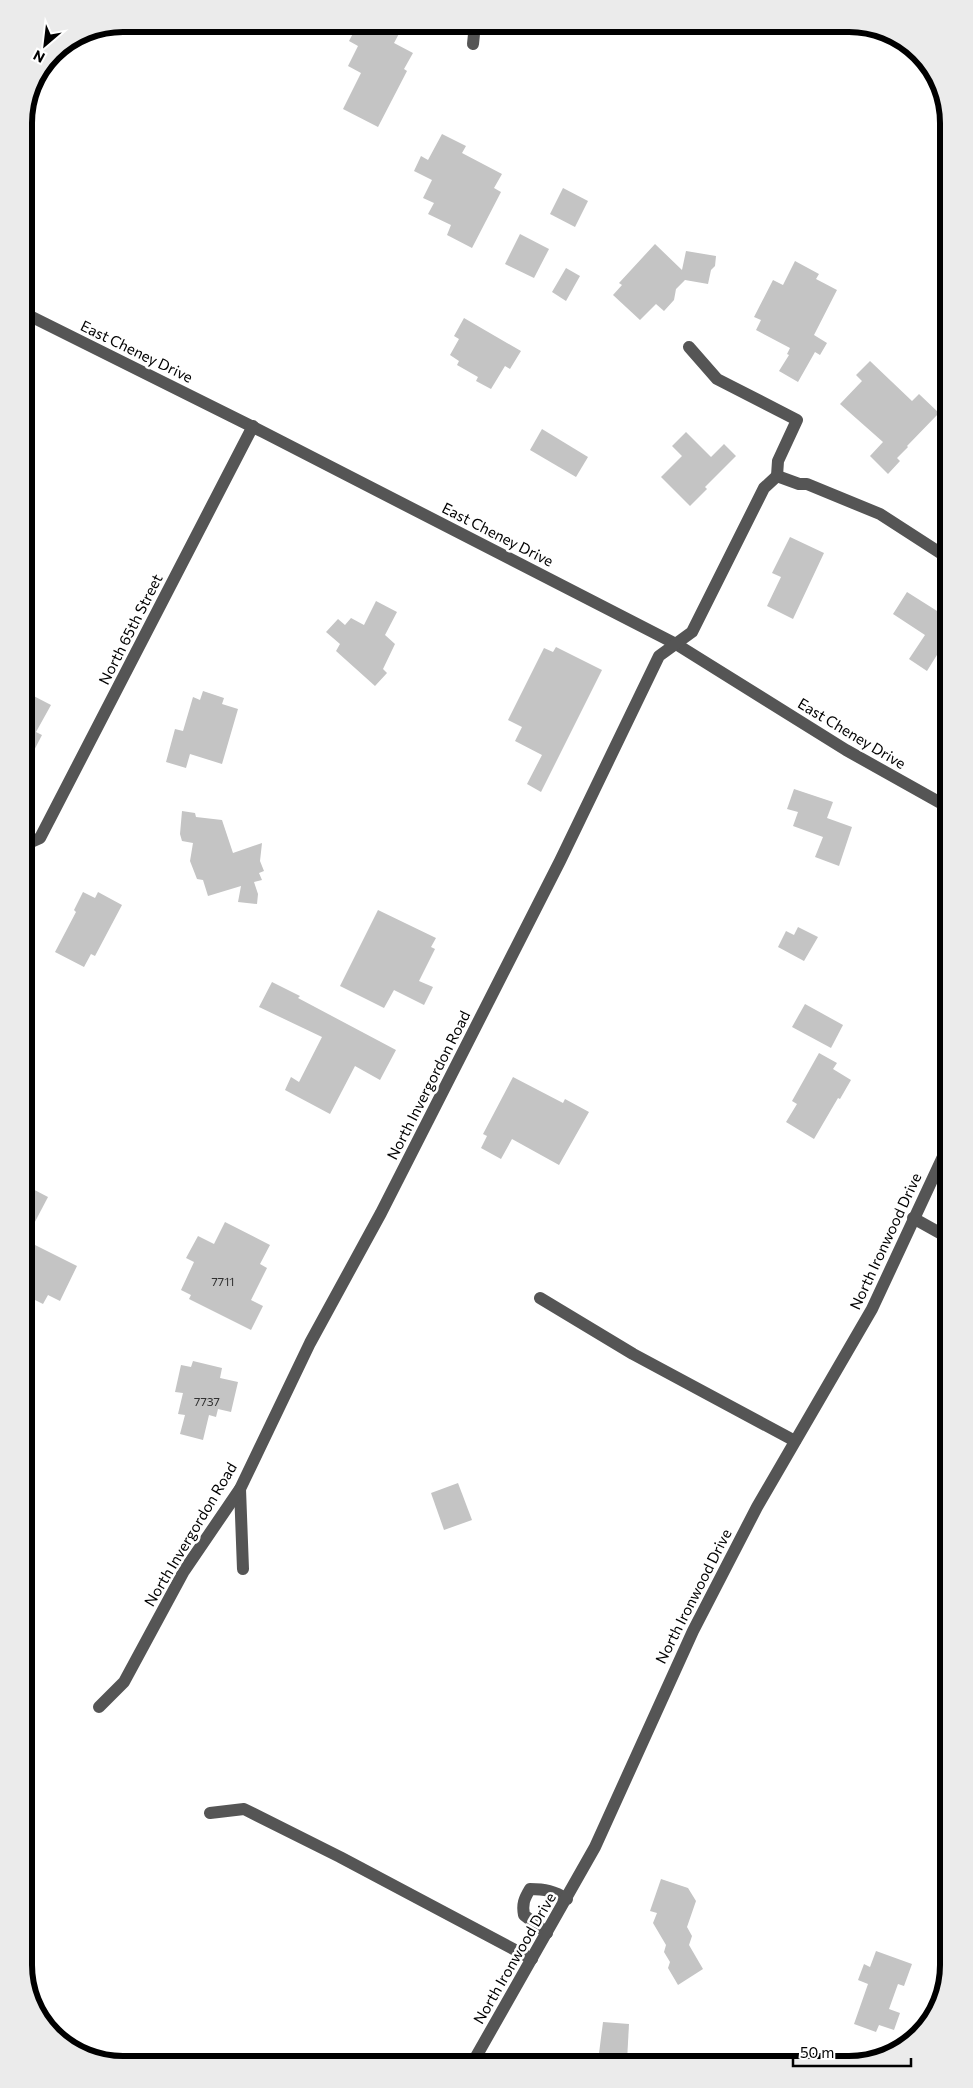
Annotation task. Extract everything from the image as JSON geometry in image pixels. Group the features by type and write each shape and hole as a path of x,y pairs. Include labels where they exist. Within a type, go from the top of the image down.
{"street":[{"path":"473,44 474,32"},
{"name":"East Cheney Drive","path":"33,317 253,426 676,644 846,750 940,803"},
{"path":"689,348 717,379 797,420 778,461 777,476 799,484 806,484 880,514 940,553"},
{"name":"North 65th Street","path":"33,840 40,838 253,426"},
{"name":"North Invergordon Road","path":"99,1707 124,1682 184,1572 240,1489 310,1343 381,1213 551,878 659,656 692,632 764,488 777,476"},
{"name":"North Ironwood Drive","path":"477,2055 595,1847 693,1631 756,1507 872,1309 940,1162"},
{"path":"913,1218 940,1233"},
{"path":"540,1298 633,1354 795,1441"},
{"path":"240,1489 243,1569"},
{"path":"210,1813 244,1809 340,1857 532,1959"},
{"path":"547,1933 524,1915 522,1905 524,1898 530,1889 545,1889 557,1892 566,1899"}],"building":[{"path":"354,32 400,32 394,43 413,53 404,69 407,71 378,127 343,109 361,73 348,66 358,46 349,41"},
{"path":"442,134 466,146 462,153 502,174 494,188 501,192 472,248 447,235 451,225 428,214 434,203 423,198 432,180 414,171 421,156 428,160"},
{"path":"563,188 588,201 575,227 550,214"},
{"path":"520,234 549,249 534,278 505,264"},
{"path":"655,244 682,270 686,251 716,256 715,266 711,270 708,284 685,280 676,289 674,300 664,311 656,304 640,320 613,295 622,285 619,283"},
{"path":"795,261 819,274 816,279 837,290 814,335 827,343 820,355 815,352 798,382 779,371 789,355 787,354 790,348 756,330 761,320 754,317 773,280 783,285"},
{"path":"566,268 580,276 566,301 552,292"},
{"path":"464,318 521,351 510,369 505,366 491,389 476,381 478,377 457,365 459,361 450,355 459,339 454,336"},
{"path":"870,361 912,401 919,394 939,413 907,446 897,458 900,461 888,474 870,456 883,442 840,404 862,381 856,375"},
{"path":"542,429 588,457 576,477 530,450"},
{"path":"686,432 711,457 724,444 736,456 705,487 707,489 690,506 661,477 682,456 672,446"},
{"path":"790,537 824,553 793,619 767,606 781,577 772,573"},
{"path":"907,592 940,613 940,650 927,671 909,659 925,635 893,614"},
{"path":"376,601 397,612 385,635 395,644 383,669 387,673 375,686 336,651 340,644 326,632 338,619 345,625 351,618 364,625"},
{"path":"556,647 602,670 541,792 527,784 542,755 515,741 522,727 508,720 544,648 553,652"},
{"path":"203,691 224,698 222,704 238,709 222,764 190,754 186,768 166,762 175,729 183,731 193,697 200,700"},
{"path":"33,695 51,705 36,732 42,735 33,753"},
{"path":"794,789 833,802 827,818 852,827 839,866 815,857 823,837 793,826 798,812 787,809"},
{"path":"182,811 195,813 196,817 222,820 233,853 262,843 260,861 264,871 259,873 262,880 254,882 258,894 257,904 238,902 241,886 208,896 203,880 197,879 190,861 193,843 182,841 180,834"},
{"path":"83,892 95,898 98,892 122,905 95,956 91,954 84,967 55,952 76,912 74,910"},
{"path":"378,910 436,938 431,947 435,949 419,981 433,987 424,1005 394,990 384,1008 340,986"},
{"path":"798,927 818,937 804,961 778,947 786,931 794,935"},
{"path":"272,982 300,996 298,998 396,1050 380,1080 355,1066 330,1114 285,1090 291,1077 299,1082 322,1037 259,1007"},
{"path":"805,1004 843,1025 831,1048 792,1027"},
{"path":"819,1053 837,1063 833,1069 851,1080 814,1139 786,1122 797,1104 792,1101"},
{"path":"513,1077 563,1103 565,1099 589,1112 559,1165 512,1139 501,1159 481,1148 487,1136 483,1134"},
{"path":"32,1189 48,1197 32,1227"},
{"path":"225,1222 270,1245 260,1264 267,1268 251,1300 263,1306 251,1330 189,1299 191,1295 181,1290 194,1262 186,1258 198,1236 214,1244"},
{"path":"32,1244 77,1266 60,1301 48,1295 43,1304 32,1299"},
{"path":"193,1361 222,1368 220,1378 238,1382 231,1412 218,1409 216,1417 209,1415 203,1440 180,1434 185,1415 178,1414 183,1393 175,1392 181,1365 191,1367"},
{"path":"458,1483 472,1520 444,1530 431,1493"},
{"path":"661,1879 688,1888 696,1901 687,1927 692,1936 689,1945 703,1969 678,1985 668,1968 670,1962 664,1952 666,1945 653,1923 657,1913 650,1911"},
{"path":"876,1951 912,1964 904,1986 898,1984 889,2009 900,2013 894,2030 879,2025 876,2032 854,2024 868,1984 858,1980 864,1964 870,1967"},
{"path":"603,2022 629,2024 627,2056 599,2056"}]}
